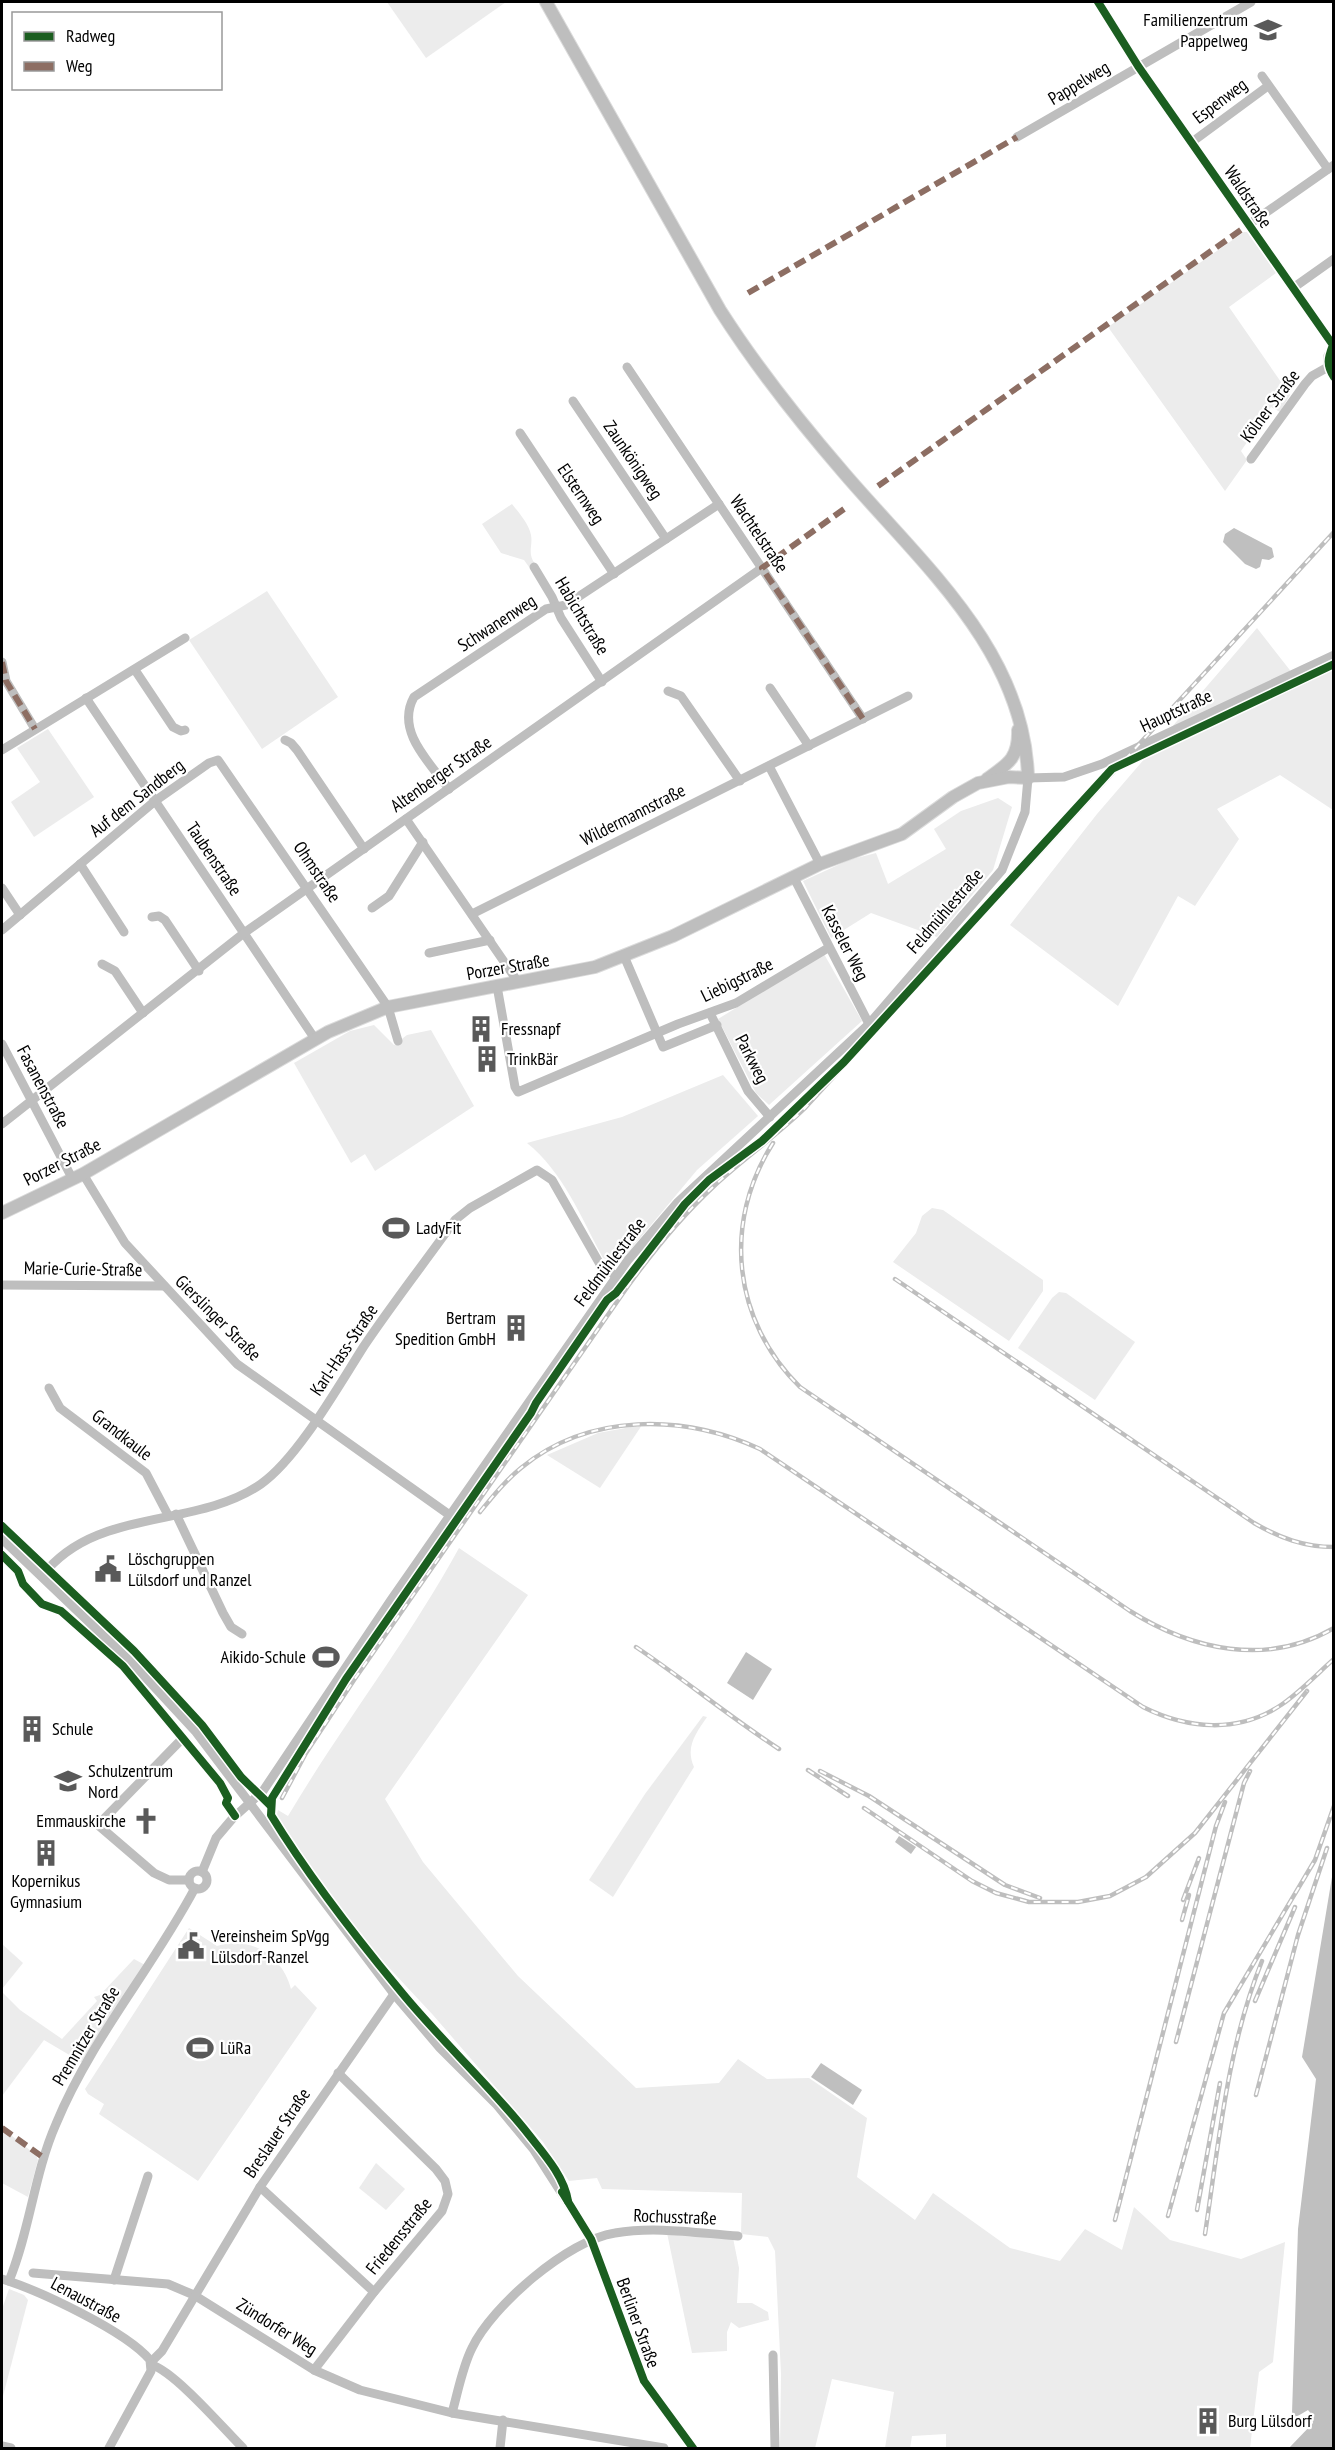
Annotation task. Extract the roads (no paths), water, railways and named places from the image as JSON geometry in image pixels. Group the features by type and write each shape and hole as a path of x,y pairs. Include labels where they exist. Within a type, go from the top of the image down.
{"main road":[{"path":"546,2 714,300 744,346 812,437 950,593 998,662 1026,742 1028,778"},
{"path":"985,780 1004,767 1016,753 1018,714"},
{"name":"Porzer Straße","path":"2,1213 77,1176 315,1039 387,1007 564,975 624,956 715,917 820,864 902,834 953,797 985,780 1028,778"}],"street":[{"name":"Pappelweg","path":"1017,137 1251,2"},
{"name":"Waldstraße","path":"1138,66 1333,345"},
{"path":"1248,225 1331,167 1262,76"},
{"name":"Espenweg","path":"1192,142 1268,86"},
{"path":"1293,288 1334,259"},
{"name":"Kölner Straße","path":"1251,459 1305,384 1312,376 1328,368 1328,356 1333,345"},
{"name":"Wachtelstraße","path":"627,367 863,719"},
{"path":"1328,368 1334,377"},
{"name":"Zaunkönigweg","path":"573,401 666,538"},
{"name":"Elsternweg","path":"520,433 614,574"},
{"name":"Schwanenweg","path":"449,789 408,728 408,711 414,697 546,609 566,605 719,504"},
{"name":"Habichtstraße","path":"534,567 557,606 561,618 602,682"},
{"name":"Altenberger Straße","path":"2,1124 143,1012 199,971 244,933 762,568"},
{"path":"2,750 185,638"},
{"name":"Hauptstraße","path":"1028,778 1064,777 1102,764 1334,655"},
{"path":"2,662 4,679 35,729"},
{"path":"135,670 173,727 185,730"},
{"path":"770,688 808,746"},
{"path":"668,691 681,696 740,781"},
{"name":"Wildermannstraße","path":"472,914 908,696"},
{"name":"Taubenstraße","path":"86,698 315,1039"},
{"path":"285,740 297,750 364,849"},
{"name":"Auf dem Sandberg","path":"2,930 155,801 216,760"},
{"name":"Ohmstraße","path":"216,760 222,763 387,1007 398,1041"},
{"path":"769,766 820,864"},
{"name":"Feldmühlestraße","path":"249,1803 260,1794 282,1764 391,1600 616,1276 678,1202 869,1024 1002,870 1027,802 1028,778"},
{"path":"406,819 518,982"},
{"path":"372,908 389,896 423,842"},
{"path":"80,864 124,932"},
{"name":"Kasseler Weg","path":"793,876 869,1024"},
{"path":"2,888 20,915"},
{"path":"152,917 159,916 165,920 199,971"},
{"path":"429,953 490,940"},
{"name":"Liebigstraße","path":"497,986 515,1087 518,1092 751,995 828,948"},
{"path":"624,956 657,1033"},
{"path":"102,964 115,971 143,1012"},
{"name":"Parkweg","path":"710,1013 748,1091 771,1117"},
{"name":"Liebigstraße","path":"657,1033 663,1047 717,1025"},
{"name":"Fasanenstraße","path":"2,1044 31,1100 77,1176"},
{"name":"Karl-Hass-Straße","path":"42,1576 49,1567 93,1536 231,1500 263,1482 316,1419 365,1344 455,1220 470,1208 537,1170 552,1180 601,1266 616,1276"},
{"name":"Gierslinger Straße","path":"77,1176 125,1243 164,1286 182,1302 208,1336 237,1364 451,1516"},
{"name":"Marie-Curie-Straße","path":"2,1285 164,1286"},
{"name":"Grandkaule","path":"49,1388 60,1408 146,1473 172,1514 231,1627 242,1634"},
{"name":"Berliner Straße","path":"2,1539 165,1697 196,1732 394,1994 529,2143 591,2240 644,2381 693,2448"},
{"path":"180,1741 98,1825 154,1873 169,1880 192,1884 195,1872 202,1872"},
{"name":"Premnitzer Straße","path":"5,2280 56,2123 85,2064 174,1929 192,1884 204,1887 207,1882 202,1872 216,1838 249,1803"},
{"name":"Breslauer Straße","path":"109,2448 151,2362 162,2351 260,2187 394,1994"},
{"name":"Friedensstraße","path":"314,2370 374,2292 442,2211 448,2194 444,2181 436,2169 338,2073"},
{"path":"114,2280 148,2176"},
{"path":"260,2187 374,2292"},
{"name":"Rochusstraße","path":"452,2413 472,2346 493,2318 528,2282 591,2240 613,2233 645,2230 738,2236"},
{"name":"Zündorfer Weg","path":"33,2273 168,2284 194,2295 314,2370 360,2390 452,2413 664,2448"},
{"name":"Lenaustraße","path":"5,2280 90,2319 160,2368 243,2448"},
{"path":"773,2355 775,2448"},
{"path":"500,2448 503,2421"},
{"path":"2,2446 11,2448"}],"railway":[{"path":"282,1798 306,1753 354,1680 628,1286 668,1234 713,1187 804,1109 1334,532"},
{"path":"773,1143 757,1174 746,1206 741,1238 742,1270 749,1302 760,1332 778,1361 800,1387 1154,1625 1204,1644 1230,1649 1256,1650 1283,1647 1309,1640 1334,1628"},
{"path":"895,1279 1254,1523 1292,1541 1334,1547"},
{"path":"480,1512 504,1483 521,1468 548,1450 576,1436 606,1428 637,1424 700,1429 731,1437 760,1449 1143,1707 1160,1714 1195,1724 1230,1724 1247,1721 1281,1705 1334,1659"},
{"path":"636,1647 779,1749"},
{"path":"864,1808 972,1881 996,1893 1029,1902 1078,1902 1110,1896 1146,1877 1195,1833 1307,1691"},
{"path":"808,1770 848,1796"},
{"path":"820,1771 869,1796 1005,1885 1040,1898"},
{"path":"1176,2042 1244,1783 1250,1771"},
{"path":"1115,2220 1216,1826 1225,1802"},
{"path":"1168,2216 1224,2013 1315,1860 1334,1806"},
{"path":"1256,2095 1298,1935 1327,1848"},
{"path":"1183,1900 1199,1858"},
{"path":"1182,1920 1189,1895"},
{"path":"1255,2001 1295,1907"},
{"path":"1205,2234 1232,2061 1240,2027 1262,1961"},
{"path":"1197,2210 1220,2083"}],"place":[{"name":"Familienzentrum Pappelweg","path":"1268,30"},
{"name":"Fressnapf","path":"481,1029"},
{"name":"TrinkBär","path":"487,1059"},
{"name":"LadyFit","path":"396,1228"},
{"name":"Bertram Spedition GmbH","path":"516,1328"},
{"name":"Löschgruppen Lülsdorf und Ranzel","path":"108,1569"},
{"name":"Aikido-Schule","path":"326,1657"},
{"name":"Schule","path":"32,1729"},
{"name":"Schulzentrum Nord","path":"68,1781"},
{"name":"Emmauskirche","path":"146,1821"},
{"name":"Kopernikus Gymnasium","path":"46,1853"},
{"name":"Vereinsheim SpVgg Lülsdorf-Ranzel","path":"191,1946"},
{"name":"LüRa","path":"200,2048"},
{"name":"Burg Lülsdorf","path":"1208,2421"}]}
